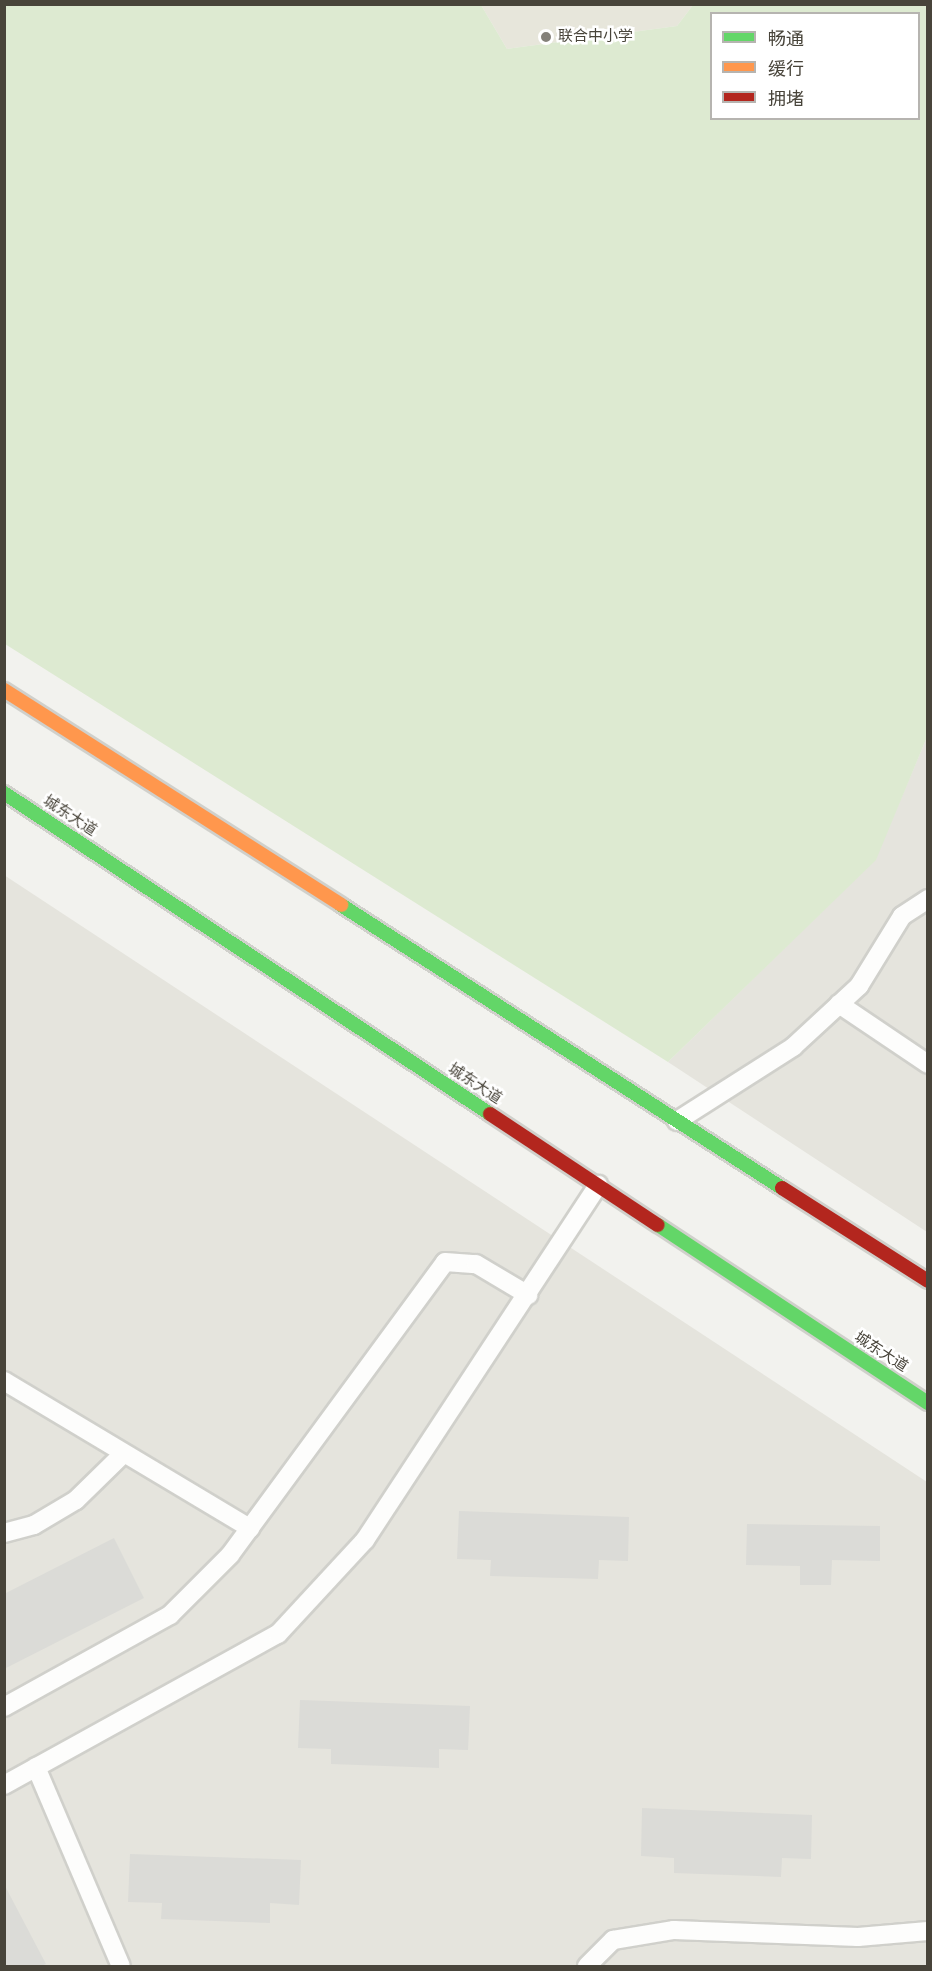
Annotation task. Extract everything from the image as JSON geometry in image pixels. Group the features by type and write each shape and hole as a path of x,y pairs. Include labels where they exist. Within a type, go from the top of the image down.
{"main road":[{"path":"4,690 927,1281"},
{"name":"城东大道","path":"8,803 598,1185 927,1403"}],"lane":[{"path":"677,1121 793,1047 859,986 902,916 927,899"},
{"path":"839,1004 927,1064"},
{"path":"4,1785 278,1634 365,1540 528,1295 598,1185"},
{"path":"4,1707 170,1615 250,1528 445,1262 476,1264 528,1295"},
{"path":"4,1381 122,1455 250,1528"},
{"path":"4,1533 34,1525 76,1500 122,1455"},
{"path":"36,1767 121,1966"},
{"path":"587,1966 613,1940 674,1930 858,1937 927,1931"}],"shaded area":[{"name":"联合中小学","path":"481,5 693,5 677,26 507,49"},
{"path":"927,737 927,1232 668,1062 875,860"},
{"path":"4,875 927,1482 927,1966 5,1966"}],"green space":[{"path":"4,5 481,5 507,49 677,26 693,5 927,5 927,737 876,860 668,1062 5,644"}],"building":[{"path":"459,1511 629,1517 628,1561 599,1560 598,1579 490,1576 491,1560 457,1559"},
{"path":"747,1524 880,1526 880,1561 832,1560 831,1585 800,1585 800,1566 746,1565"},
{"path":"114,1538 144,1598 4,1669 4,1594"},
{"path":"300,1700 470,1706 468,1750 439,1749 439,1768 331,1764 331,1749 298,1748"},
{"path":"642,1808 812,1815 811,1859 782,1858 781,1877 674,1873 674,1858 641,1856"},
{"path":"130,1854 301,1860 299,1905 270,1903 270,1923 161,1919 162,1903 128,1902"},
{"path":"4,1884 46,1964 4,1966"}],"traffic: fast":[{"path":"4,793 490,1114"},
{"path":"341,905 782,1188"},
{"path":"658,1225 928,1403"}],"traffic: slow":[{"path":"4,690 341,905"}],"traffic: jam":[{"path":"490,1114 658,1225"},
{"path":"782,1188 928,1281"}],"place":[{"name":"联合中小学","path":"546,37"}]}
